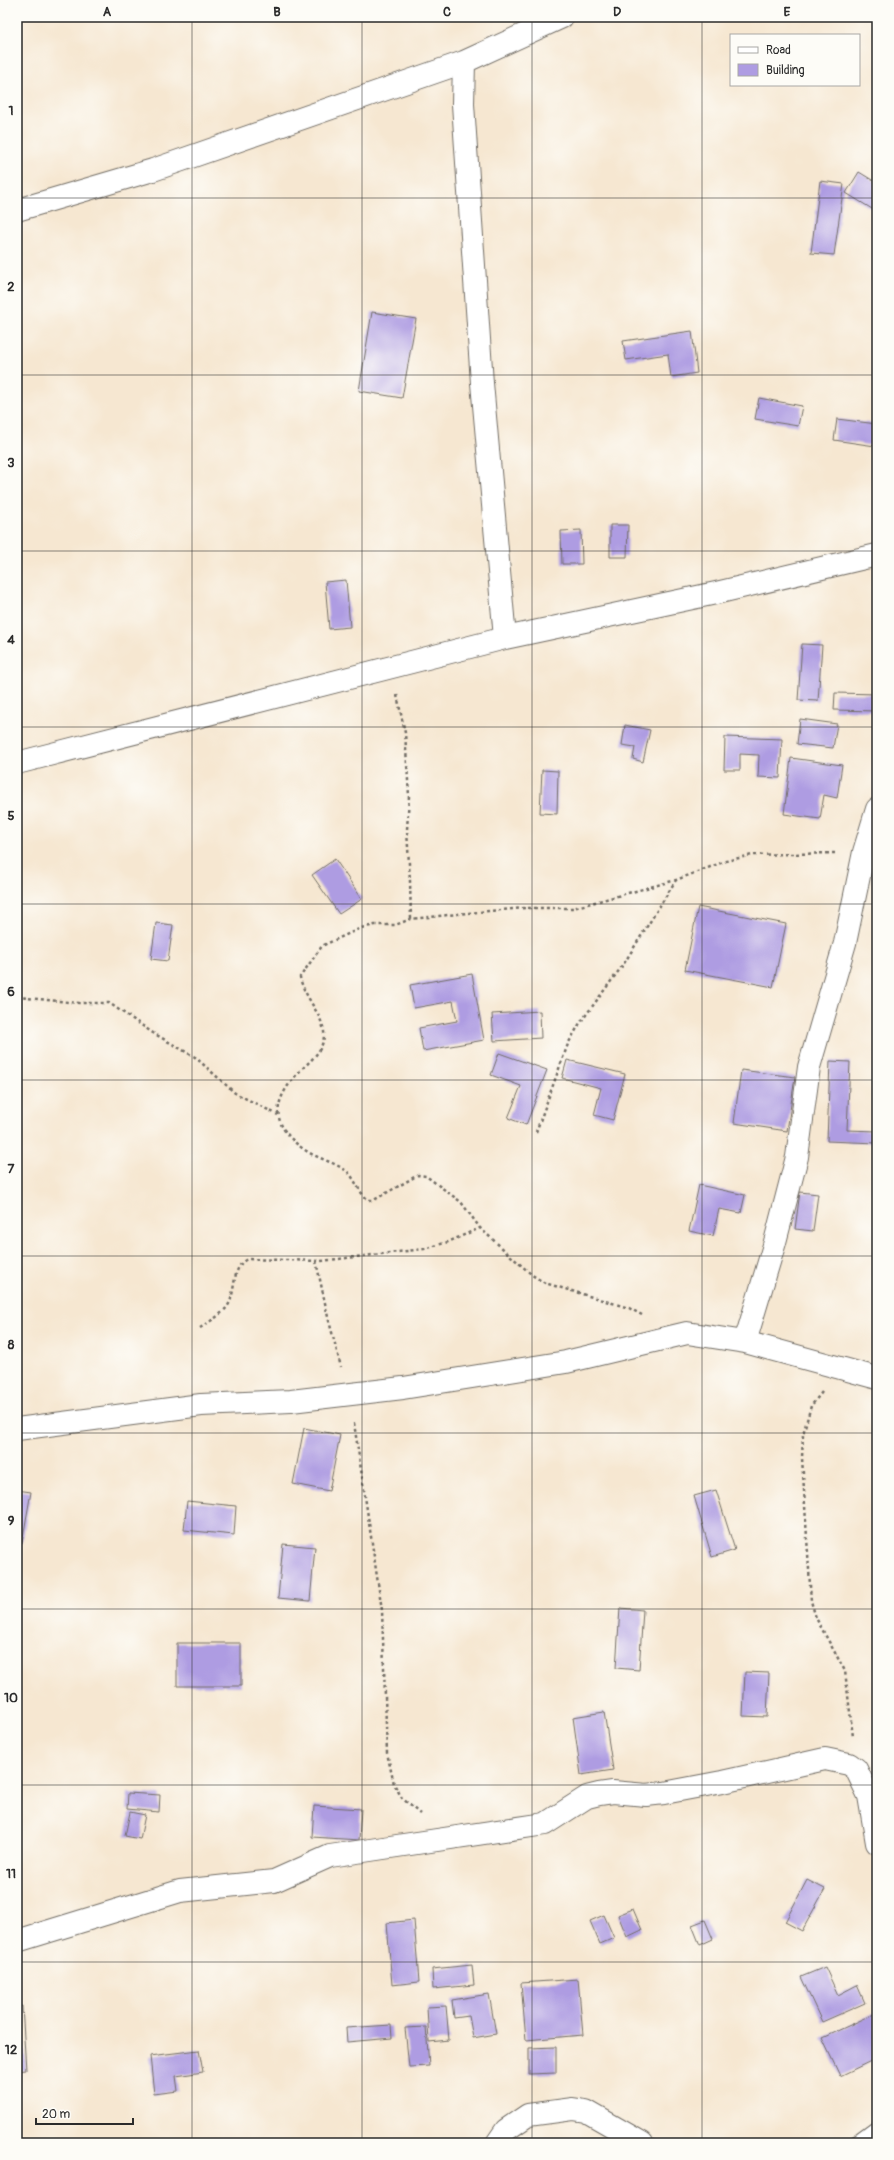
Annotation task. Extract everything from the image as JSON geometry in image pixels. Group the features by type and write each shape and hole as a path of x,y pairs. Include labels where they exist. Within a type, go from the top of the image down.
{"street":[{"path":"17,210 153,170 464,62 562,17"},
{"path":"464,62 463,104 481,359 505,638"},
{"path":"17,763 505,638 724,591 877,556"},
{"path":"745,1342 775,1242 797,1157 809,1067 845,943 864,852 875,821"},
{"path":"17,1429 201,1405 291,1402 403,1388 558,1363 687,1333 745,1342 877,1378"},
{"path":"17,1941 180,1891 263,1883 280,1878 330,1856 545,1824 587,1797 599,1794 613,1792 646,1795 664,1793 722,1782 825,1759 849,1764 856,1768 869,1796 877,1843"},
{"path":"497,2143 506,2130 528,2115 574,2109 586,2112 642,2143"},
{"path":"862,2143 877,2132"}],"path":[{"path":"392,667 405,733 409,796 406,830 411,919"},
{"path":"666,1337 644,1316 629,1308 546,1283 532,1275 480,1228 461,1202 431,1179 422,1175 407,1180 372,1201 366,1199 350,1174 345,1170 303,1149 291,1139 278,1116 278,1102 293,1079 313,1060 322,1045 324,1034 322,1025 305,993 300,978 315,954 322,946 332,940 361,928 375,925 395,925 411,919 525,908 573,908 676,880 726,861 752,855 864,852"},
{"path":"536,1132 568,1044 577,1028 623,965 676,880"},
{"path":"17,997 79,1003 109,1003 125,1012 153,1033 195,1057 235,1093 278,1116"},
{"path":"200,1328 227,1307 230,1302 234,1280 244,1261 254,1258 316,1261 424,1249 448,1242 480,1228"},
{"path":"316,1261 328,1317 350,1394 382,1610 387,1753 392,1776 394,1784 402,1798 449,1839"},
{"path":"848,1370 817,1397 811,1406 803,1434 802,1458 812,1609 845,1670 856,1768"}],"building":[{"path":"859,172 877,183 877,212 846,193"},
{"path":"820,181 844,184 834,255 811,253"},
{"path":"372,312 416,319 402,398 359,391"},
{"path":"692,331 697,373 671,377 668,354 626,360 623,341"},
{"path":"759,398 802,406 798,426 755,419"},
{"path":"837,419 877,424 875,446 834,440"},
{"path":"610,525 628,525 627,557 610,557"},
{"path":"581,530 582,564 562,564 561,531"},
{"path":"346,580 350,627 329,629 325,582"},
{"path":"802,644 822,645 818,701 798,700"},
{"path":"835,693 877,694 877,711 834,710"},
{"path":"800,719 837,724 833,748 797,744"},
{"path":"625,725 650,730 643,762 633,759 635,747 622,745"},
{"path":"725,737 782,739 780,778 758,777 759,755 740,754 740,770 724,770"},
{"path":"791,758 842,765 837,798 824,795 820,819 784,814"},
{"path":"542,770 558,771 557,814 540,813"},
{"path":"335,859 362,899 339,914 312,875"},
{"path":"698,907 786,924 773,987 685,970"},
{"path":"156,923 173,925 168,961 151,959"},
{"path":"472,974 484,1040 423,1051 419,1028 457,1021 453,1001 414,1008 410,985"},
{"path":"540,1011 541,1038 494,1041 492,1014"},
{"path":"499,1053 547,1070 526,1125 508,1118 521,1086 491,1075"},
{"path":"567,1060 625,1074 613,1120 594,1115 601,1088 562,1078"},
{"path":"830,1061 850,1062 847,1130 877,1131 877,1143 827,1141"},
{"path":"741,1070 795,1077 787,1131 734,1123"},
{"path":"699,1185 745,1195 741,1213 719,1209 713,1236 689,1231"},
{"path":"800,1192 818,1194 813,1231 795,1229"},
{"path":"304,1428 340,1435 329,1491 293,1484"},
{"path":"17,1490 31,1492 22,1543 17,1542"},
{"path":"716,1490 735,1550 712,1557 694,1496"},
{"path":"187,1501 236,1506 234,1535 184,1530"},
{"path":"283,1544 315,1547 310,1601 278,1598"},
{"path":"620,1608 643,1610 639,1670 616,1668"},
{"path":"177,1643 241,1643 241,1686 177,1686"},
{"path":"745,1672 769,1673 767,1717 743,1716"},
{"path":"604,1712 613,1770 581,1775 573,1717"},
{"path":"128,1793 160,1795 159,1812 127,1809"},
{"path":"314,1806 361,1809 359,1840 312,1837"},
{"path":"130,1812 145,1815 140,1839 125,1836"},
{"path":"807,1880 825,1889 802,1931 785,1922"},
{"path":"633,1909 642,1930 627,1937 618,1915"},
{"path":"604,1915 614,1938 600,1944 590,1921"},
{"path":"414,1920 419,1982 392,1985 387,1923"},
{"path":"705,1920 713,1939 700,1945 692,1925"},
{"path":"472,1965 474,1985 433,1989 432,1969"},
{"path":"825,1967 838,1995 857,1985 865,2003 822,2022 801,1977"},
{"path":"578,1979 583,2035 526,2040 521,1983"},
{"path":"489,1994 496,2034 473,2038 469,2016 454,2018 452,2000"},
{"path":"22,2006 26,2070 17,2071 17,2007"},
{"path":"446,2006 449,2040 429,2042 427,2007"},
{"path":"874,2014 877,2020 877,2058 840,2076 822,2038"},
{"path":"391,2025 392,2038 347,2042 346,2028"},
{"path":"426,2027 429,2066 409,2067 405,2028"},
{"path":"556,2047 556,2073 529,2074 529,2048"},
{"path":"199,2050 203,2072 176,2076 178,2091 154,2094 150,2056"}]}
